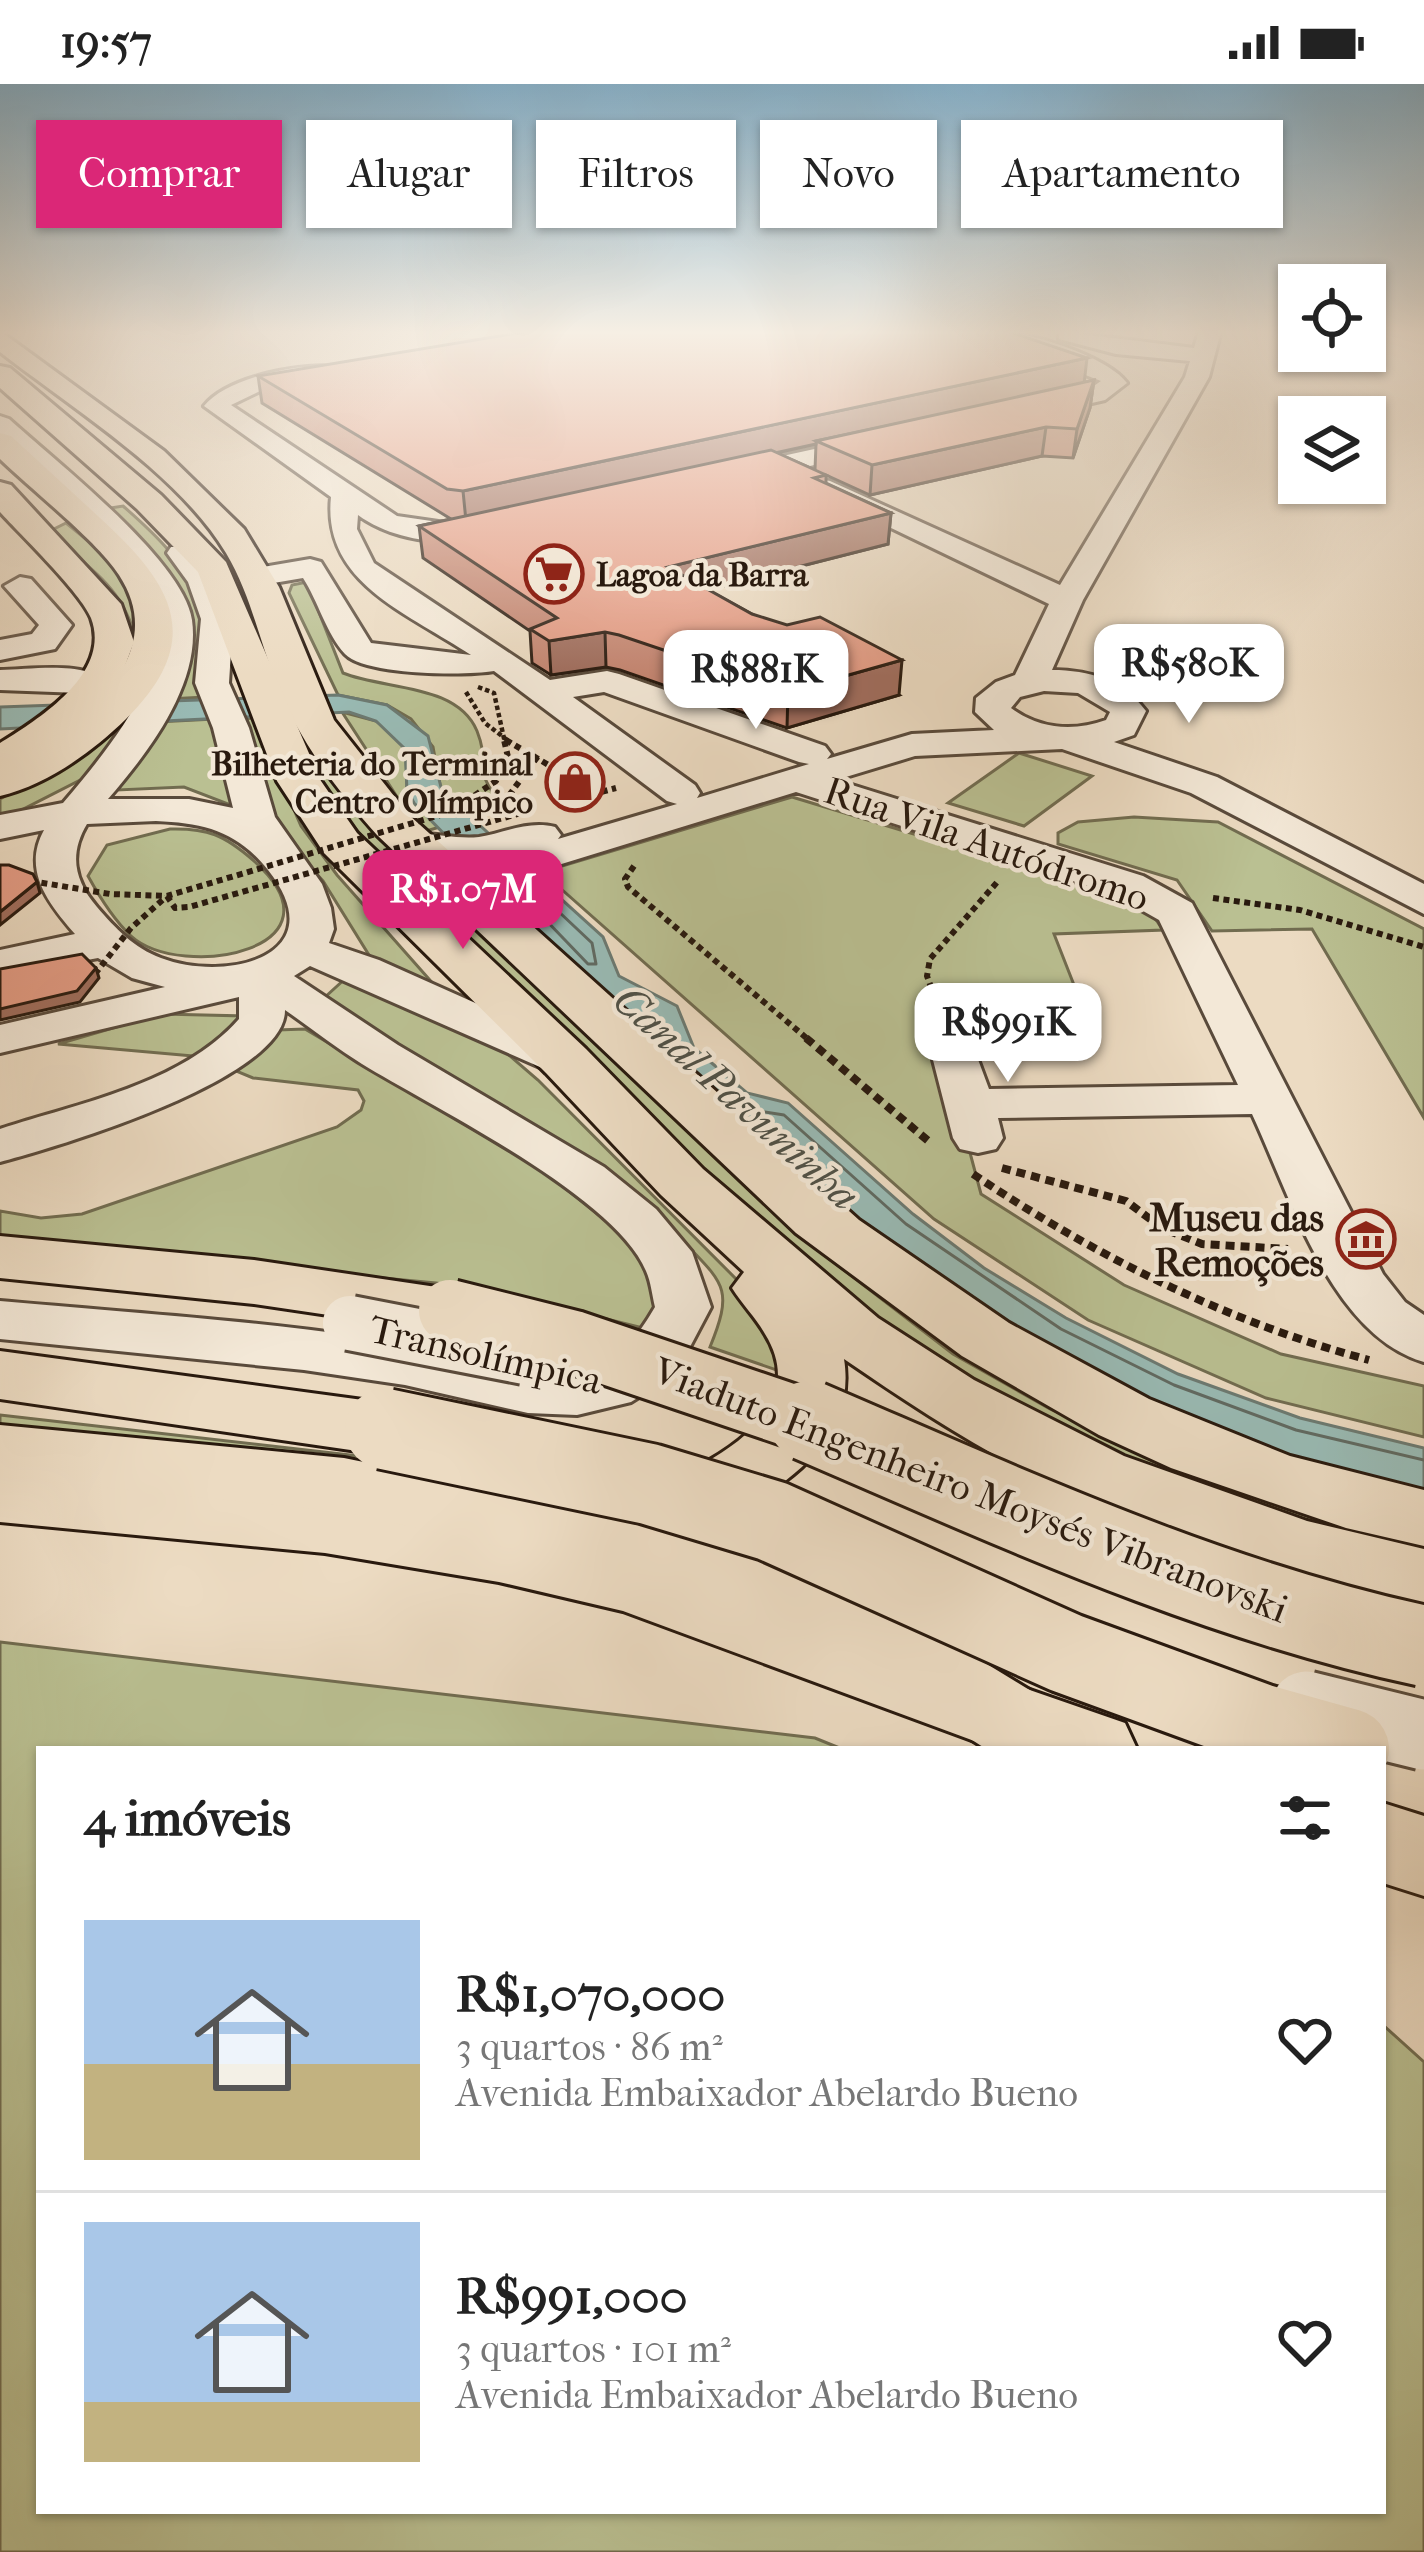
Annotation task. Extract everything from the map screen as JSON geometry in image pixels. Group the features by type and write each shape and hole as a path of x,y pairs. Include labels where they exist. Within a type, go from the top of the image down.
{"main road":[{"path":"8,446 99,496 214,569 317,813 361,867 566,1061 701,1198 854,1334 950,1398 1098,1474 1300,1549 1424,1579"},
{"path":"8,837 44,764 109,709 150,657 154,620 145,586 99,496 59,446"},
{"path":"134,446 232,536 256,578 274,707 366,796 486,893 851,1247 979,1336 1066,1388 1197,1452 1371,1508 1424,1518"},
{"path":"38,529 155,463"},
{"path":"0,478 17,488 176,505 212,532 232,536"},
{"path":"0,492 108,611 114,626 109,709"},
{"path":"0,761 109,709"},
{"path":"371,1436 481,1483 638,1512 668,1511 760,1464 803,1417 817,1387 811,1349 791,1315 724,1247 701,1198"},
{"name":"Viaduto Engenheiro Moysés Vibranovski","path":"0,1257 254,1282 450,1311 574,1342 773,1406 1124,1556 1350,1630 1424,1646"},
{"path":"0,1375 649,1484 772,1521 1066,1654 1259,1724 1338,1746"},
{"path":"0,1451 371,1436 859,1626 1012,1722"},
{"path":"0,1495 325,1524 500,1552 631,1583 1086,1746"},
{"path":"1386,1760 1424,1770"},
{"path":"1386,1844 1424,1856"}],"street":[{"path":"0,1146 160,1090 219,1061 262,1021 284,963 311,929 301,884 271,847 255,817 274,707 212,683 217,619 203,581 186,557 30,446"},
{"path":"52,446 99,496"},
{"path":"272,446 400,528 466,535"},
{"path":"695,483 865,446"},
{"path":"1029,682 1067,600 1157,446"},
{"path":"298,464 341,455"},
{"path":"773,466 1067,600"},
{"path":"345,495 340,518 357,560 373,576 500,661 681,793"},
{"path":"357,560 512,525"},
{"path":"256,578 310,568 363,653 393,661 480,665 500,661"},
{"path":"6,580 74,570"},
{"path":"6,580 56,625 43,642 7,661"},
{"path":"7,661 78,680 109,709 66,827 57,880 101,959"},
{"name":"Rua Vila Autódromo","path":"544,692 607,681 804,767 1024,853 1128,885 1171,907 1184,923 1344,1249 1401,1352"},
{"path":"582,720 622,719 730,763 804,767 1029,682 1070,682 1099,688 1119,699 1128,718 1204,785"},
{"path":"994,698 993,712 1004,722 1204,785 1424,901"},
{"path":"422,924 486,893 539,830 912,745 1106,734 1128,718"},
{"path":"436,848 490,849 539,830 681,793 730,763"},
{"path":"8,837 175,811 242,824 271,847"},
{"path":"0,927 68,894"},
{"path":"0,963 53,950 101,959 126,957 172,974 218,980 284,963 363,969 566,1061"},
{"path":"0,1039 284,963"},
{"path":"0,1320 404,1363 543,1393 603,1390 624,1380 675,1334 685,1299 681,1273 662,1244 562,1161 353,1039 284,963"},
{"path":"956,1056 967,1144 1270,1099"},
{"name":"Transolímpica","path":"0,1283 228,1305 528,1358 743,1425 1131,1598 1278,1646 1424,1680"},
{"name":"Transolímpica","path":"0,1358 371,1436 659,1456 764,1493 1082,1630 1258,1694 1424,1735"}],"path":[{"path":"8,837 110,894 167,896 427,820 477,797 496,781 508,757 494,693 484,687 467,690 466,695 493,734 506,745 539,755 569,777"},
{"path":"539,755 511,797 539,830"},
{"path":"167,896 175,908 189,908 521,813 524,808 539,830"},
{"path":"956,1056 927,976 930,959 1024,853"},
{"path":"650,858 628,871 628,887 967,1144 1056,1230 1142,1277 1254,1325 1401,1352"},
{"path":"101,959 167,896"},
{"path":"1171,907 1210,898 1270,903 1424,946"},
{"path":"967,1144 1126,1202 1162,1228 1202,1244 1344,1249"}],"green space":[{"path":"123,506 169,550 193,589 204,635 206,697 168,699 98,510"},
{"path":"66,523 119,566 131,583 140,651 119,599 57,539 54,529"},
{"path":"307,582 343,673 437,696 467,715 481,744 484,776 505,808 474,818 441,790 433,747 411,719 387,705 338,695 289,593 292,585"},
{"path":"342,712 376,721 395,735 406,749 407,791 440,827 426,831 403,806"},
{"path":"254,718 301,826 337,875 436,987 380,967 323,881 278,832 237,719"},
{"path":"291,718 350,803 440,895 438,901 430,906 349,821 319,776"},
{"path":"215,719 246,811 184,787 118,790 156,722"},
{"path":"136,723 90,775 0,821 0,799"},
{"path":"1019,753 1092,776 1024,826 948,803"},
{"path":"792,797 1118,896 1152,914 1163,930 1054,934 1094,1036 941,1044 981,1194 1124,1285 1281,1354 1424,1386 1424,1437 1266,1398 1088,1320 934,1219 542,872"},
{"path":"1134,817 1218,822 1424,929 1424,1118 1312,929 1212,931 1177,880 1058,844 1058,833 1078,822"},
{"path":"170,829 215,835 253,860 279,891 283,916 272,935 249,949 186,956 155,950 125,930 88,876 107,845"},
{"path":"464,918 827,1257 953,1354 1050,1409 1155,1458 1424,1545 1424,1563 1353,1548 1037,1425 805,1269 449,921"},
{"path":"346,978 489,1038 538,1080 755,1298 788,1374 710,1347 722,1312 721,1288 682,1240 324,998"},
{"path":"161,1014 244,1016 204,1053 193,1056 58,1044"},
{"path":"305,1029 545,1172 651,1257 659,1332 518,1297 436,1283 0,1242 0,1211 41,1218 82,1214 337,1127 361,1110 364,1101 358,1090 253,1078 236,1071 235,1066 277,1030"},
{"path":"0,1415 552,1478 544,1482 0,1426"},
{"path":"0,1642 815,1738 835,1746 36,1746 36,2514 1386,2514 1386,2028 1424,2062 1424,2552 0,2552"}],"water":[{"name":"Canal Pavuninha","path":"338,695 387,705 428,736 442,791 603,937 619,976 677,1006 694,1048 747,1093 788,1103 913,1214 984,1268 1066,1318 1178,1374 1300,1418 1424,1448 1424,1511 1042,1371 683,1079 414,803 407,790 405,749 376,721 349,712 0,729 0,707"}],"building":[{"path":"375,446 673,446 463,491 447,489"},
{"path":"828,446 958,446 872,465"},
{"path":"771,450 826,475 814,478 891,513 668,567 752,614 787,625 820,617 902,660 788,692 605,632 549,641 530,629 557,618 419,526"},
{"path":"0,865 33,874 37,882 0,912"},
{"path":"82,954 96,968 77,991 0,1009 0,969"}],"place":[{"name":"Lagoa da Barra","path":"554,574"},
{"name":"Bilheteria do Terminal Centro Olímpico","path":"575,782"},
{"name":"Museu das Remoções","path":"1366,1239"}]}
